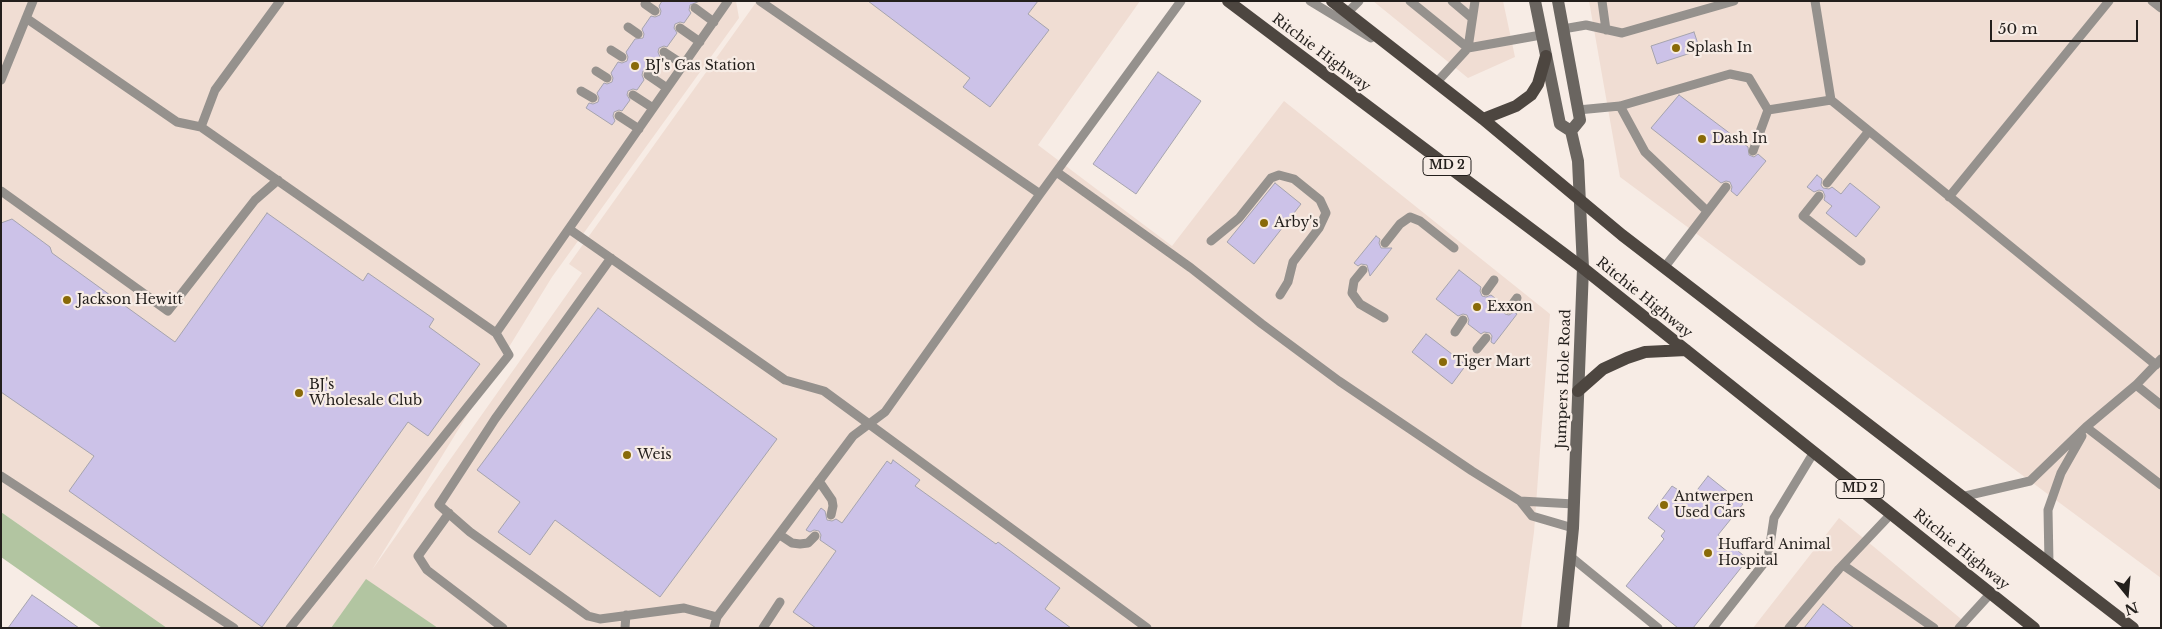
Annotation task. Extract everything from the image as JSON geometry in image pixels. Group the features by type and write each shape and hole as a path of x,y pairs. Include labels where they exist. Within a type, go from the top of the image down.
{"main road":[{"name":"Ritchie Highway","path":"1228,1 1583,268 2034,628"},
{"path":"1332,1 1483,119 1579,201 1664,268 2132,628"},
{"name":"Jumpers Hole Road","path":"1535,1 1560,124 1571,131 1578,161 1583,268 1573,528 1563,628"},
{"path":"1558,1 1580,121 1571,131"},
{"path":"1483,119 1516,106 1530,95 1538,84 1546,56"},
{"path":"1578,391 1603,369 1627,358 1645,352 1686,350"}],"lane":[{"path":"1,80 33,1"},
{"path":"496,333 728,1"},
{"path":"760,1 1040,194"},
{"path":"714,628 717,617 853,436 885,412 1040,194 1058,173 1181,1"},
{"path":"1310,1 1395,52"},
{"path":"1347,13 1359,1"},
{"path":"1410,1 1468,48 1542,35"},
{"path":"1452,1 1472,18"},
{"path":"1436,83 1468,48 1476,1"},
{"path":"1602,1 1606,30"},
{"path":"1563,29 1586,24 1622,33 1734,1"},
{"path":"1815,1 1831,100 1949,197 2158,362 2136,385 2086,426 2030,481 1961,497"},
{"path":"1949,197 2109,1"},
{"path":"2152,1 2161,8"},
{"path":"201,127 216,90 277,2"},
{"path":"645,4 655,11"},
{"path":"694,8 714,22"},
{"path":"26,18 177,122 201,127 278,180 496,333 508,354 290,628"},
{"path":"628,27 638,34"},
{"path":"680,28 700,42"},
{"path":"611,50 622,57"},
{"path":"664,52 684,65"},
{"path":"596,71 607,78"},
{"path":"1578,110 1620,106 1730,74 1749,78 1768,110"},
{"path":"648,75 667,88"},
{"path":"581,91 593,98"},
{"path":"633,95 653,108"},
{"path":"1768,110 1831,100"},
{"path":"1620,106 1645,152 1707,211"},
{"path":"1753,151 1768,110"},
{"path":"619,116 639,129"},
{"path":"1827,183 1869,131"},
{"path":"1058,173 1191,268 1339,381 1472,471 1520,501 1532,516 1573,528"},
{"path":"1211,240 1239,218 1271,178 1279,175 1294,178 1320,200 1326,213 1319,228 1293,262 1288,282 1280,295"},
{"path":"1,191 168,311 255,200 278,180"},
{"path":"1664,268 1726,187"},
{"path":"1818,196 1803,216 1861,261"},
{"path":"1385,243 1400,224 1410,218 1420,221 1454,248"},
{"path":"569,229 785,380 824,391 1147,628"},
{"path":"611,258 495,419 439,505 470,532 588,616 600,619 684,608 717,617"},
{"path":"1362,270 1354,281 1352,292 1360,304 1384,318"},
{"path":"1486,291 1494,280"},
{"path":"1509,309 1517,298"},
{"path":"1455,332 1463,320"},
{"path":"1478,349 1486,338"},
{"path":"2136,385 2161,405"},
{"path":"2086,426 2161,485"},
{"path":"2049,563 2048,510 2061,473 2086,426"},
{"path":"1714,628 1768,558 1774,518 1814,452"},
{"path":"1,476 234,628"},
{"path":"819,481 829,492 832,500 831,515"},
{"path":"1520,501 1574,504"},
{"path":"449,513 418,556 427,570 504,628"},
{"path":"1788,628 1891,514"},
{"path":"780,535 800,544 808,543 815,536"},
{"path":"1571,557 1658,628"},
{"path":"1844,565 1934,628"},
{"path":"1959,628 1991,593"},
{"path":"763,628 780,602"},
{"path":"625,628 626,615"}],"shaded area":[{"path":"1,1 736,1 739,18 552,277 372,570 582,273 569,264 757,1 1140,1 1038,145 1172,246 1284,101 1550,314 1534,532 1521,628 438,628 366,580 331,628 167,628 1,512"},
{"path":"1373,1 1503,1 1515,57 1468,78"},
{"path":"1589,1 2161,1 2161,578 1620,177"},
{"path":"1839,518 1972,628 1753,628"}],"green space":[{"path":"1,512 167,628 102,628 1,557"},
{"path":"366,579 438,628 331,628"}],"building":[{"name":"BJ's Gas Station","path":"662,1 700,1 690,5 689,10 691,13 684,23 675,24 674,28 677,33 667,47 659,48 660,57 651,70 643,71 644,80 637,90 628,91 627,95 630,100 622,111 614,112 615,121 612,125 586,108 589,103 598,102 597,93 604,83 612,82 611,73 618,62 627,61 626,52 635,39 643,38 642,29 651,16 660,15 659,6"},
{"path":"868,1 1038,1 1028,14 1049,30 990,107 963,87 970,78"},
{"name":"Splash In","path":"1694,32 1700,50 1657,64 1651,46"},
{"path":"1158,72 1201,101 1136,194 1093,164"},
{"name":"Dash In","path":"1679,95 1748,147 1749,155 1754,157 1758,154 1766,161 1737,196 1731,191 1730,182 1721,183 1651,128"},
{"path":"1817,175 1822,179 1821,185 1823,188 1829,189 1832,187 1841,194 1850,183 1880,207 1856,237 1826,213 1832,206 1824,200 1823,191 1814,192 1807,187"},
{"name":"Arby's","path":"1275,183 1301,204 1254,264 1227,242"},
{"name":"BJ's Wholesale Club","path":"267,213 363,281 368,273 434,319 429,327 480,364 428,436 408,422 262,627 69,491 94,456 1,392 1,223 12,219 50,247 52,253 175,342"},
{"path":"1376,236 1380,239 1381,248 1392,248 1370,276 1367,265 1361,264 1358,266 1354,263"},
{"name":"Exxon","path":"1459,270 1481,287 1482,296 1491,295 1504,305 1505,314 1509,315 1514,312 1517,314 1494,344 1491,342 1492,336 1490,333 1484,332 1481,334 1468,324 1467,315 1458,316 1436,299"},
{"name":"Weis","path":"598,308 777,439 660,597 555,520 530,555 498,532 520,502 477,470"},
{"name":"Tiger Mart","path":"1426,334 1466,365 1452,384 1412,352"},
{"path":"893,460 920,480 915,486 996,544 998,542 1060,588 1045,609 1071,628 816,628 793,612 836,551 820,540 821,535 819,531 814,530 810,532 806,530 821,508 825,511 827,520 832,521 836,519 842,523 887,461 891,464"},
{"name":"Huffard Animal Hospital","path":"1708,476 1743,504 1718,535 1748,559 1693,628 1678,628 1626,586 1664,539 1661,536 1665,531 1648,518 1672,486 1691,498"},
{"path":"32,595 41,601 79,628 8,628"},
{"path":"1823,604 1854,628 1804,628"}],"place":[{"name":"Splash In","path":"1676,48"},
{"name":"BJ's Gas Station","path":"635,66"},
{"name":"Dash In","path":"1702,139"},
{"name":"Arby's","path":"1264,223"},
{"name":"Jackson Hewitt","path":"67,300"},
{"name":"Exxon","path":"1477,307"},
{"name":"Tiger Mart","path":"1443,362"},
{"name":"BJ's Wholesale Club","path":"299,393"},
{"name":"Weis","path":"627,455"},
{"name":"Antwerpen Used Cars","path":"1664,505"},
{"name":"Huffard Animal Hospital","path":"1708,553"}]}
